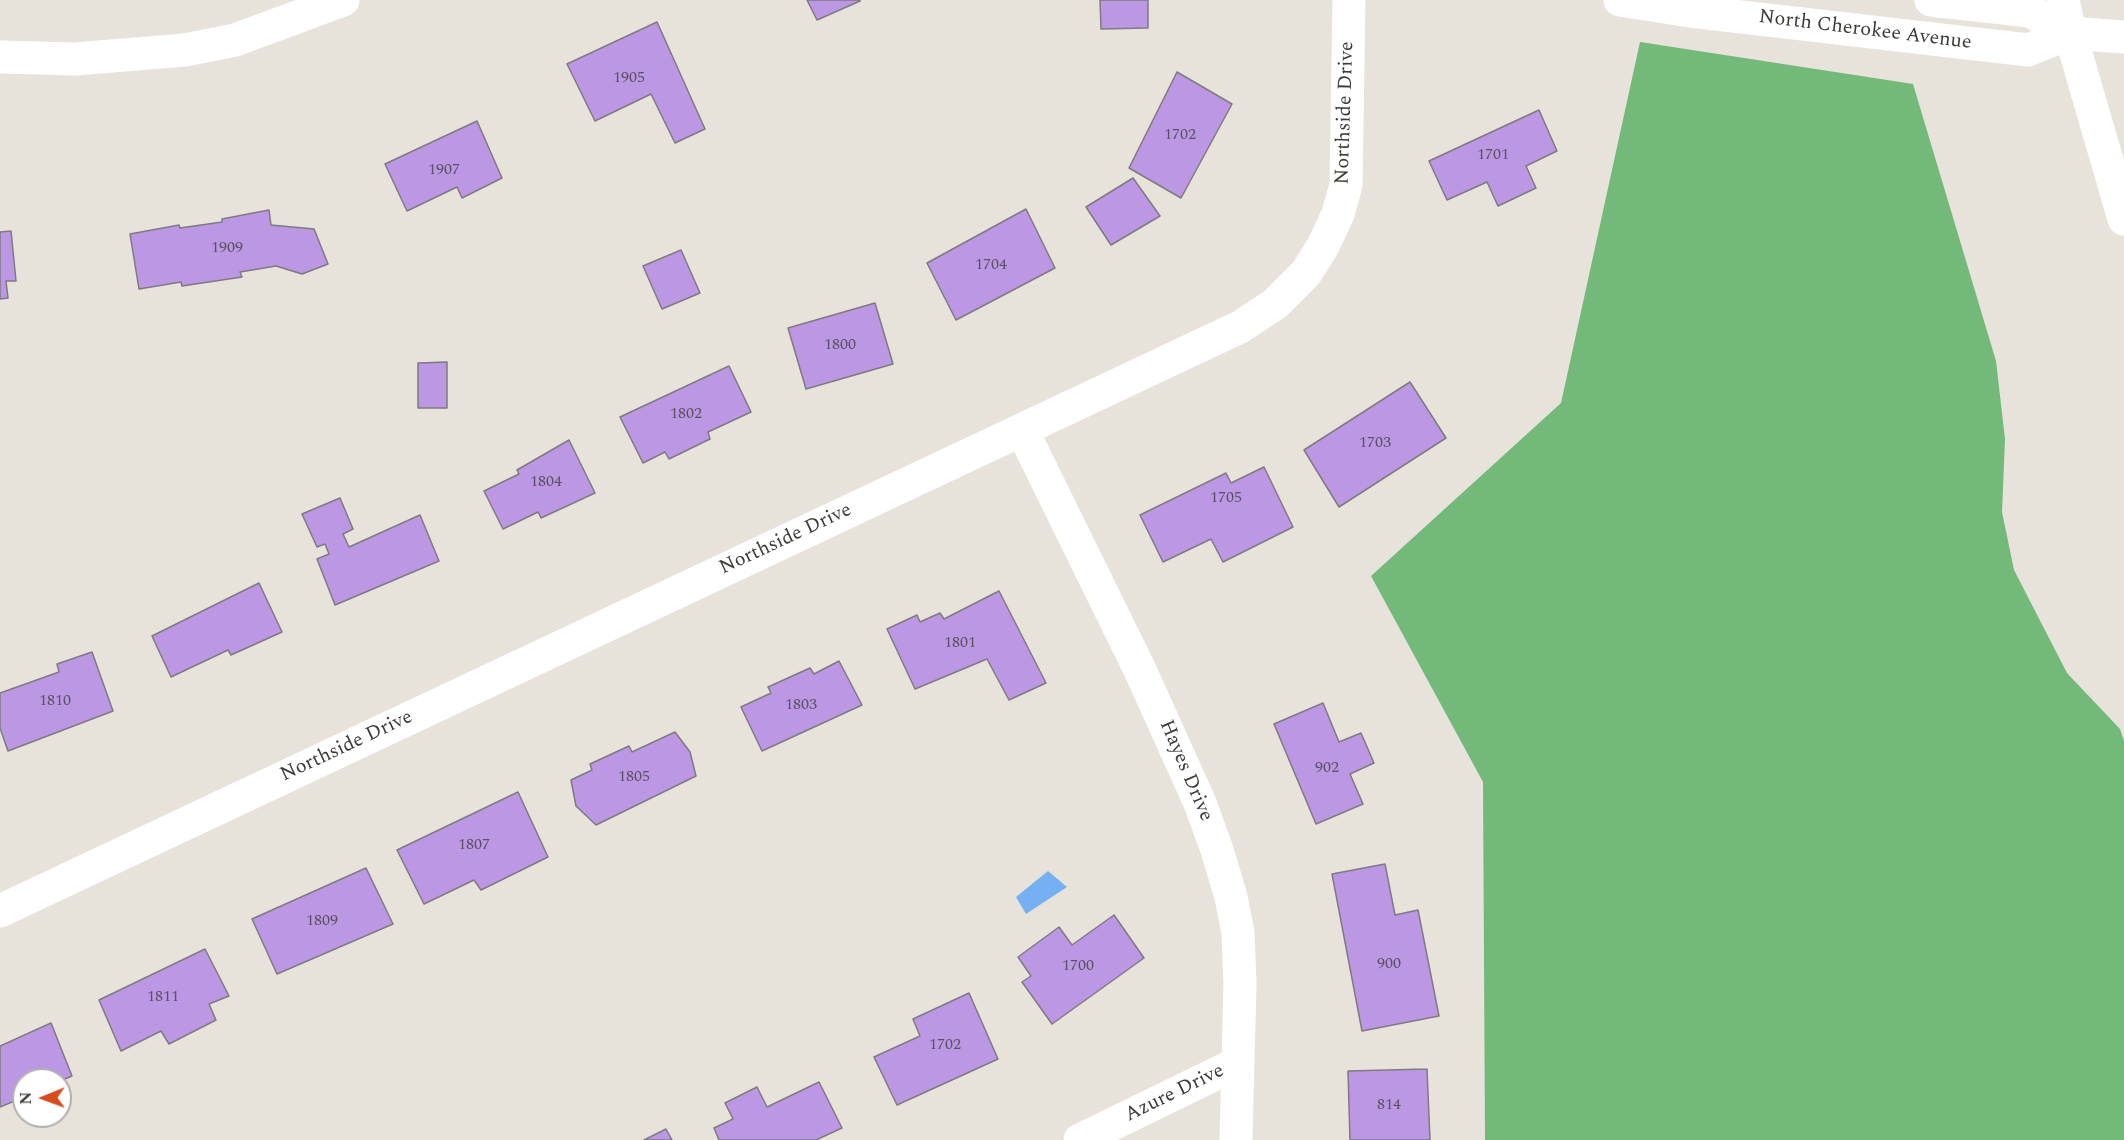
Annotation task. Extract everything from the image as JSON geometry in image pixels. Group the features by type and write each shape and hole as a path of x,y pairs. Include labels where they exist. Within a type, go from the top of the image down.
{"main road":[{"path":"0,57 75,59 185,50 235,40 343,0"},
{"name":"Northside Drive","path":"0,911 1240,327 1275,304 1306,273 1323,246 1333,225 1346,185 1349,0"},
{"name":"North Cherokee Avenue","path":"1620,0 1690,11 2028,50 2070,33"},
{"name":"North Cherokee Avenue","path":"1937,0 2030,11 2070,33 2124,37"},
{"path":"2063,0 2070,33 2124,219"},
{"name":"Hayes Drive","path":"1022,430 1140,670 1200,803 1217,850 1231,897 1238,933 1240,983 1236,1140"},
{"name":"Azure Drive","path":"1080,1140 1238,1064"}],"green space":[{"path":"1640,42 1913,84 1996,361 2005,439 2002,512 2014,570 2067,673 2120,729 2124,741 2124,1140 1485,1140 1483,782 1371,576 1561,403"}],"water":[{"path":"1048,871 1067,887 1026,914 1016,897"}],"building":[{"path":"807,0 860,0 860,1 817,20"},
{"path":"1100,0 1148,0 1148,28 1101,29"},
{"path":"657,22 705,129 675,143 651,94 595,121 567,64"},
{"path":"1177,72 1232,104 1181,198 1129,168"},
{"path":"1539,110 1557,151 1526,166 1536,188 1498,206 1487,182 1447,200 1429,161"},
{"path":"477,121 502,178 462,198 457,187 407,211 385,164"},
{"path":"1133,178 1160,216 1111,245 1086,207"},
{"path":"1026,209 1055,268 956,320 927,263"},
{"path":"269,210 271,225 314,229 328,264 302,274 276,266 240,272 242,277 182,286 181,282 139,289 130,234 179,225 180,228 222,222 222,219"},
{"path":"11,231 16,281 6,281 8,298 0,299 0,232"},
{"path":"681,250 700,293 662,309 643,266"},
{"path":"875,303 893,364 806,389 788,328"},
{"path":"447,362 447,408 418,408 418,363"},
{"path":"729,366 751,412 708,432 710,439 669,459 665,452 643,463 620,417"},
{"path":"1410,382 1446,438 1339,507 1304,450"},
{"path":"569,440 595,493 541,518 538,512 503,529 484,491 519,474 517,470"},
{"path":"1264,467 1293,527 1223,562 1211,539 1163,562 1140,515 1226,473 1231,483"},
{"path":"340,498 353,529 343,534 349,547 420,515 439,561 335,605 317,559 329,554 325,544 317,547 302,514"},
{"path":"259,583 282,632 231,655 228,650 171,677 152,636"},
{"path":"999,591 1046,683 1009,700 987,659 915,689 887,629 917,615 920,622 940,613 944,619"},
{"path":"92,652 113,711 8,751 0,728 0,693 59,672 57,664"},
{"path":"839,661 862,705 762,751 741,707 771,693 768,687 810,668 814,674"},
{"path":"1323,703 1339,742 1361,733 1374,763 1350,774 1363,804 1316,824 1274,724"},
{"path":"675,732 690,752 696,776 596,825 576,806 571,780 592,770 590,764 629,746 632,752"},
{"path":"518,792 548,857 481,890 474,880 424,904 397,850"},
{"path":"1385,864 1395,915 1418,910 1439,1016 1362,1031 1332,874"},
{"path":"366,868 393,924 277,974 252,919"},
{"path":"1114,915 1144,958 1052,1024 1022,982 1031,976 1018,957 1059,927 1072,945"},
{"path":"205,949 229,996 209,1004 216,1020 169,1044 161,1031 121,1051 99,1000"},
{"path":"969,993 998,1059 897,1105 874,1057 920,1036 913,1019"},
{"path":"51,1023 69,1068 12,1068 12,1102 0,1107 0,1046"},
{"path":"1427,1069 1430,1140 1350,1140 1348,1071"},
{"path":"819,1082 842,1128 816,1140 719,1140 714,1128 733,1119 725,1103 757,1087 767,1107"},
{"path":"666,1129 672,1140 644,1140"}]}
